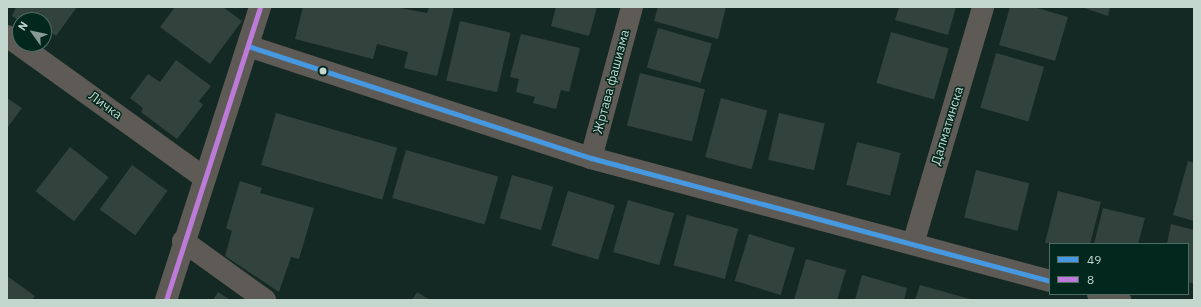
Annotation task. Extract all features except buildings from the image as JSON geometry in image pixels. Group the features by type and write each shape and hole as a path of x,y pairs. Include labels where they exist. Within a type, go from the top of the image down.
{"street":[{"path":"166,300 203,177 260,7"},
{"name":"Жртава фашизма","path":"591,158 632,7"},
{"name":"Далматинска","path":"912,244 984,7"},
{"name":"Личка","path":"7,36 203,177"},
{"path":"248,46 591,158 1049,281"},
{"path":"183,241 265,300"},
{"path":"1102,295 1120,300"}],"transit line":[{"name":"8","path":"166,300 260,7"},
{"name":"49","path":"248,46 591,158 1049,281"}]}
